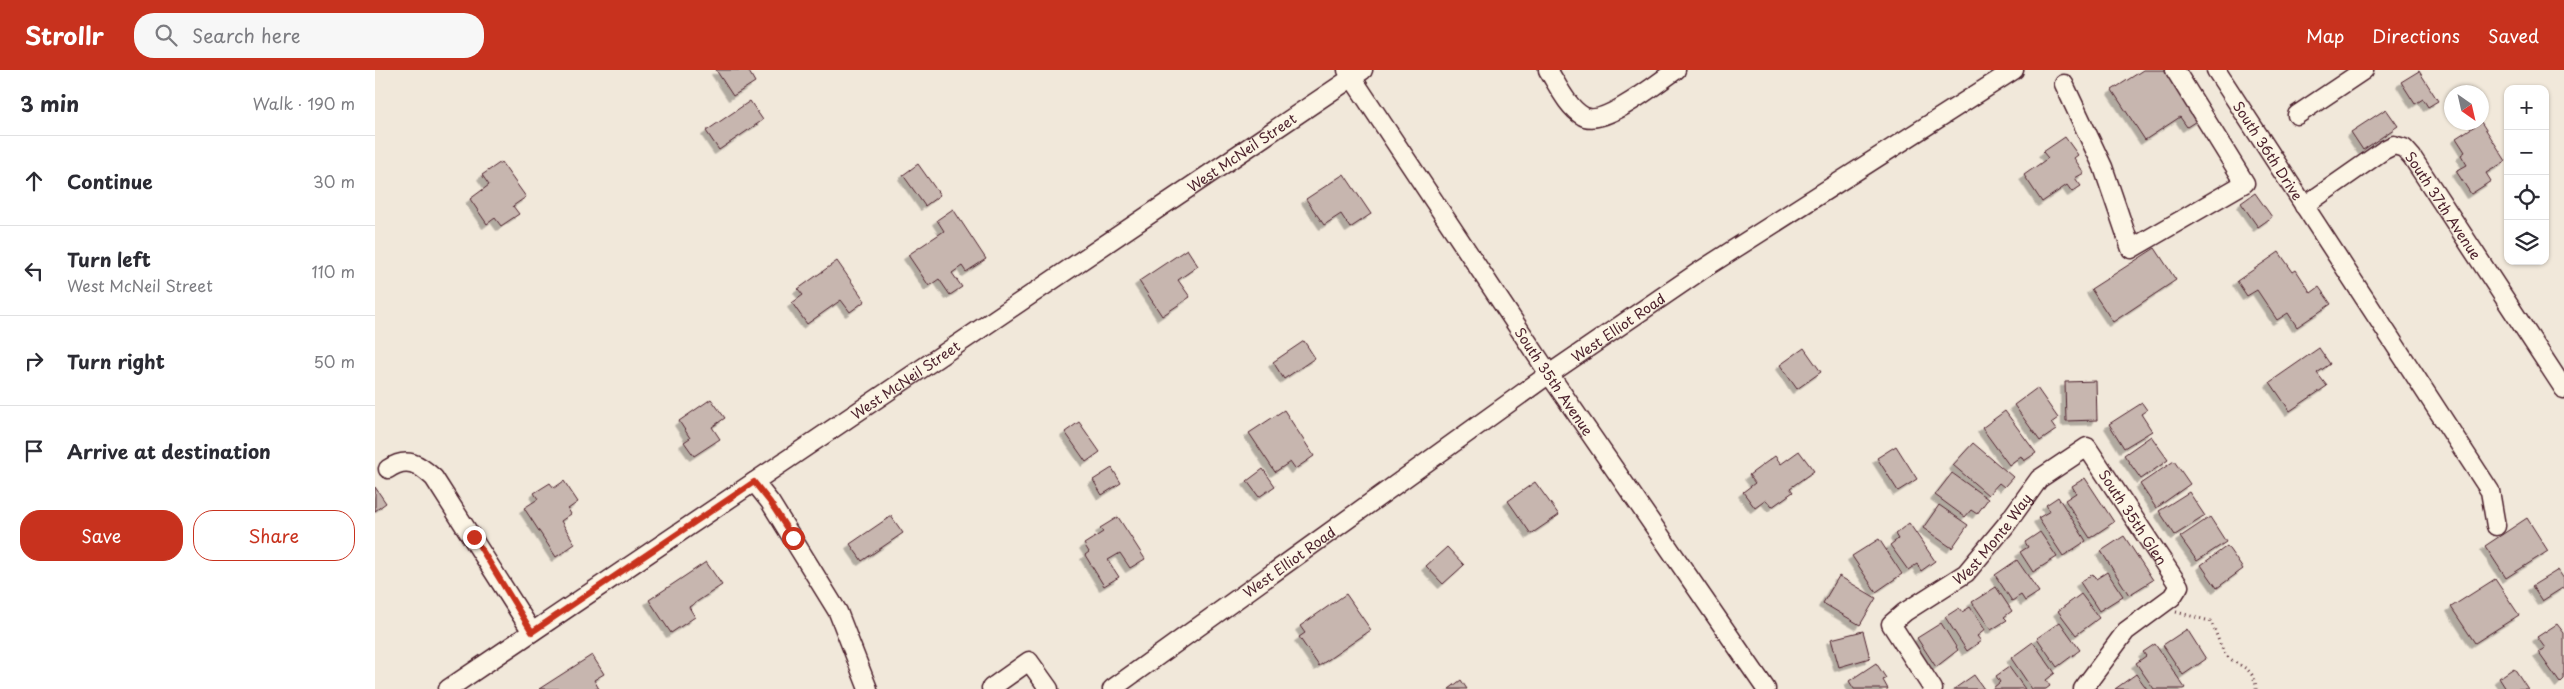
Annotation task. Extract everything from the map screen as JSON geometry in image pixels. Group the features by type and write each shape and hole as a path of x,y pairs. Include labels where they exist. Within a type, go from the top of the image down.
{"street":[{"path":"1549,70 1569,102 1583,117 1595,119 1613,112 1676,70"},
{"name":"West Elliot Road","path":"1112,689 1549,374 1700,271 2014,70"},
{"path":"2064,84 2103,167 2131,249 2245,183 2175,70"},
{"name":"South 36th Drive","path":"2216,70 2490,491 2496,526"},
{"path":"2297,115 2364,70"},
{"name":"South 35th Avenue","path":"1354,73 1549,374 1766,689"},
{"name":"West McNeil Street","path":"448,689 1354,73"},
{"name":"South 37th Avenue","path":"2304,206 2384,150 2394,145 2404,148 2413,157 2564,389"},
{"name":"South 35th Glen","path":"2087,447 2179,586 2172,597 2162,603"},
{"name":"West Monte Way","path":"1932,689 1891,624 1905,612 1966,573 2039,479 2087,447"},
{"path":"389,469 398,462 410,462 424,468 435,478 532,632"},
{"path":"754,482 770,502 838,612 868,689"},
{"path":"2083,689 2126,631 2162,603"},
{"path":"991,688 1029,661 1049,689"}],"path":[{"path":"2162,603 2180,615 2210,621 2229,657 2242,664 2249,672 2257,689"}],"building":[{"path":"716,70 748,70 755,82 733,96"},
{"path":"2143,70 2173,70 2204,116 2187,127 2180,117 2145,140 2112,90"},
{"path":"2419,71 2438,101 2428,107 2423,99 2415,104 2401,82"},
{"path":"750,101 763,120 719,150 706,131"},
{"path":"2386,109 2398,126 2363,150 2351,132"},
{"path":"2468,130 2486,130 2504,158 2504,162 2486,173 2491,181 2471,194 2456,171 2467,165 2461,155 2465,152 2456,138"},
{"path":"2065,137 2078,155 2074,158 2084,173 2075,178 2081,186 2072,192 2067,185 2042,202 2024,175 2048,158 2043,152"},
{"path":"501,162 526,197 513,206 519,214 501,226 495,218 487,224 470,199 489,185 482,175"},
{"path":"918,164 940,195 925,206 903,175"},
{"path":"1344,174 1371,214 1350,228 1341,214 1324,225 1306,199"},
{"path":"2255,193 2272,217 2258,227 2241,203"},
{"path":"953,209 986,259 966,272 962,266 952,273 962,287 950,295 939,279 929,286 908,255 944,231 937,220"},
{"path":"2155,248 2176,280 2113,322 2091,289"},
{"path":"1187,249 1198,266 1178,280 1190,297 1162,316 1139,281"},
{"path":"2279,252 2293,272 2296,270 2311,293 2319,287 2331,304 2297,327 2288,313 2277,320 2257,290 2247,296 2237,281"},
{"path":"837,261 865,301 850,312 841,300 807,324 792,303 803,295 798,289"},
{"path":"1304,341 1315,358 1284,379 1273,362"},
{"path":"1804,348 1821,372 1797,389 1780,365"},
{"path":"2319,348 2330,364 2317,373 2327,386 2290,411 2270,382"},
{"path":"2096,381 2097,420 2066,421 2065,382"},
{"path":"2037,388 2058,418 2051,423 2056,430 2040,441 2014,405"},
{"path":"711,399 725,418 712,427 720,439 694,456 684,442 690,438 679,421"},
{"path":"2142,403 2147,410 2141,414 2152,431 2124,448 2109,424"},
{"path":"1284,410 1314,456 1295,469 1290,462 1275,472 1249,433"},
{"path":"2005,411 2036,453 2024,461 2021,456 2009,465 1982,428"},
{"path":"1079,422 1100,452 1086,462 1065,432"},
{"path":"2151,436 2168,460 2141,479 2124,455"},
{"path":"1973,443 2013,477 2004,487 1999,483 1988,495 1953,465"},
{"path":"1896,446 1917,479 1898,491 1877,458"},
{"path":"1799,451 1814,471 1790,488 1793,492 1772,507 1766,500 1755,508 1743,492 1755,483 1749,475 1775,456 1781,464"},
{"path":"2174,461 2190,484 2156,508 2140,484"},
{"path":"1112,468 1121,483 1102,495 1093,480"},
{"path":"1263,469 1275,486 1259,497 1247,481"},
{"path":"1952,473 1988,499 1977,514 1971,510 1965,517 1935,495"},
{"path":"2085,478 2114,522 2090,538 2065,500 2076,493 2072,486"},
{"path":"564,481 578,502 568,509 571,514 561,521 575,544 556,557 524,508 538,499 534,493 550,483 554,488"},
{"path":"1535,482 1559,515 1531,534 1508,501"},
{"path":"375,487 386,503 375,511"},
{"path":"2189,492 2205,516 2175,535 2159,511"},
{"path":"2058,497 2086,541 2063,556 2038,518 2050,511 2046,505"},
{"path":"1939,505 1968,525 1952,548 1923,528"},
{"path":"891,516 903,533 862,561 850,544"},
{"path":"1118,517 1145,559 1130,568 1120,553 1108,560 1119,577 1104,586 1085,555 1089,552 1084,544 1103,532 1100,528"},
{"path":"2210,517 2226,542 2197,561 2180,537"},
{"path":"2527,518 2548,551 2506,578 2485,546"},
{"path":"1909,523 1935,561 1921,571 1917,564 1908,570 1890,545 1898,539 1895,534"},
{"path":"2040,532 2057,557 2033,572 2020,552 2028,547 2025,542"},
{"path":"2124,536 2153,580 2129,595 2101,551"},
{"path":"1879,539 1902,574 1876,592 1852,556"},
{"path":"2227,546 2243,569 2217,588 2201,565"},
{"path":"1447,547 1464,565 1443,584 1426,566"},
{"path":"2017,560 2039,592 2025,601 2021,595 2012,601 1995,575"},
{"path":"706,562 722,585 689,607 695,617 671,633 649,600"},
{"path":"2558,570 2564,579 2564,587 2542,601 2532,586"},
{"path":"2107,572 2123,596 2099,611 2080,582 2093,574 2096,579"},
{"path":"1839,576 1876,598 1860,625 1823,603"},
{"path":"2495,579 2519,615 2475,643 2451,607"},
{"path":"1996,587 2012,611 2004,617 2007,620 1991,630 1972,602"},
{"path":"1346,594 1371,630 1319,666 1299,637 1305,633 1300,626"},
{"path":"2081,594 2099,618 2076,635 2058,611"},
{"path":"1970,607 1985,630 1977,636 1981,641 1967,651 1945,617 1959,608 1962,612"},
{"path":"2060,622 2080,650 2057,667 2037,638"},
{"path":"1941,623 1958,650 1936,667 1917,638"},
{"path":"2557,624 2564,633 2564,679 2560,683 2538,652 2545,648 2537,637"},
{"path":"2187,629 2206,659 2183,675 2163,645"},
{"path":"1863,631 1870,658 1839,667 1831,639"},
{"path":"2033,642 2055,673 2046,680 2050,686 2046,689 2032,689 2011,658"},
{"path":"2155,644 2185,688 2154,689 2136,663 2146,656 2143,652"},
{"path":"592,655 604,674 594,680 599,689 539,689"},
{"path":"1876,663 1886,678 1883,680 1888,689 1854,689 1849,681"},
{"path":"2009,667 2025,689 1992,689 2000,682 1996,676"},
{"path":"2514,668 2528,689 2506,689 2499,678"},
{"path":"2136,674 2147,689 2115,689"},
{"path":"1974,675 1984,689 1954,689"},
{"path":"1461,680 1467,689 1449,689"}],"route":[{"path":"474,537 532,632 754,482 770,502 793,538"}]}
